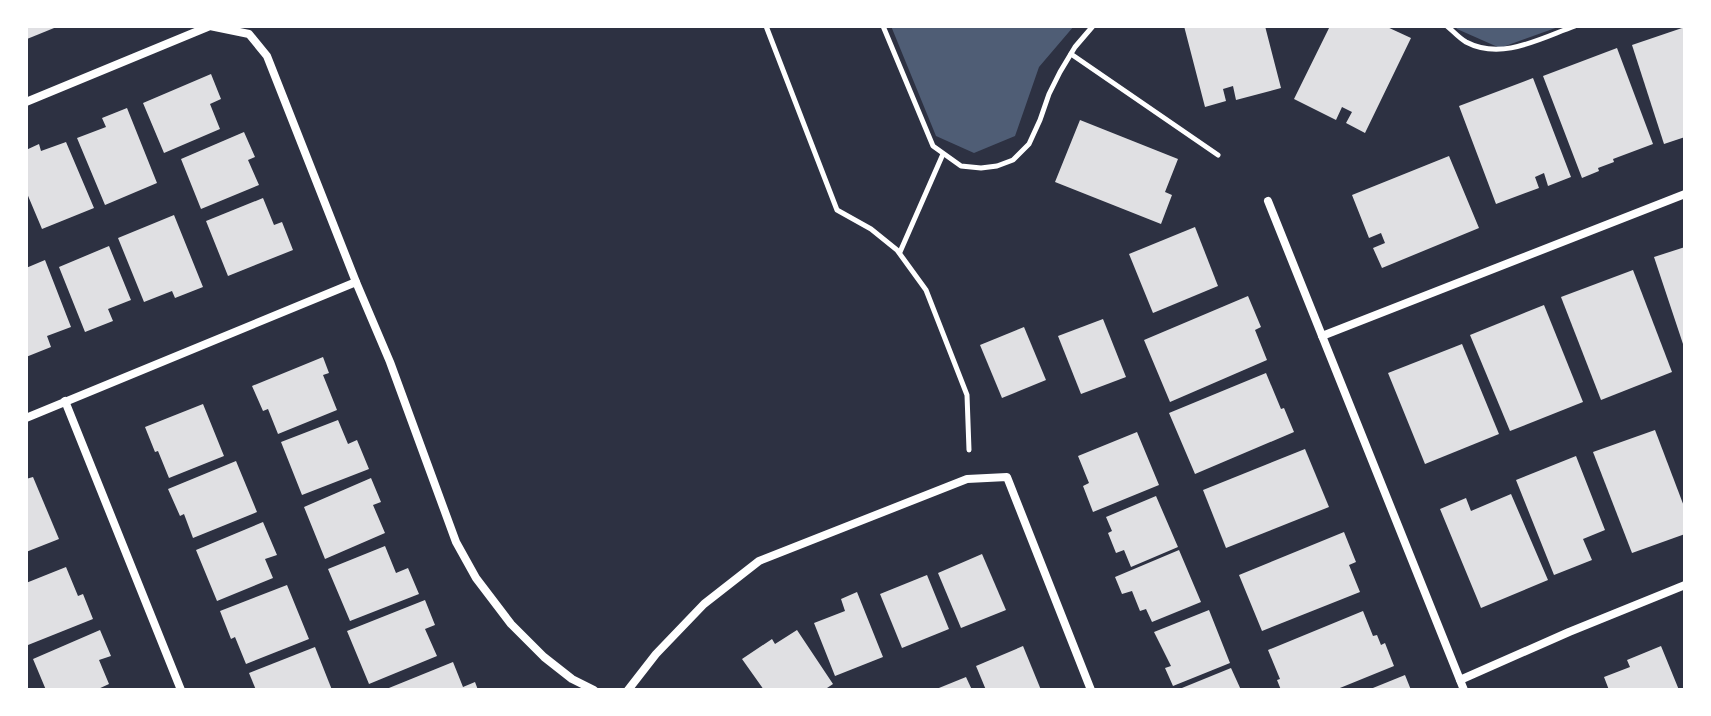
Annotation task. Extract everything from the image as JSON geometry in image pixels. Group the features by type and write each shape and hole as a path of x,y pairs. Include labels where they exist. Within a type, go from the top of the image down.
{"street":[{"path":"26,102 210,26 249,34 267,56 390,362 456,542 469,566 511,624 544,657 572,679 594,690"},
{"path":"1322,336 1685,194"},
{"path":"1268,201 1464,690"},
{"path":"26,418 356,282"},
{"path":"65,401 181,690"},
{"path":"628,690 656,654 704,604 759,561 967,479 1007,477 1091,690"},
{"path":"1460,680 1685,585"}],"path":[{"path":"766,26 837,210 871,229 899,253 926,290 967,395 969,450"},
{"path":"883,26 933,146 961,166 971,167 997,166 1013,160 1029,144 1054,81 1093,26"},
{"path":"1447,26 1464,41 1491,50 1506,50 1575,26"},
{"path":"1071,54 1218,155"},
{"path":"899,253 943,154"}],"water":[{"path":"891,26 1074,26 1039,67 1015,136 974,153 936,136"},
{"path":"1455,26 1561,26 1500,48"}],"building":[{"path":"26,26 59,26 27,39"},
{"path":"1184,26 1265,26 1281,88 1236,100 1233,86 1223,89 1226,101 1205,107"},
{"path":"1330,26 1385,26 1411,38 1365,133 1346,123 1352,112 1342,107 1336,120 1294,99"},
{"path":"1685,27 1685,137 1664,144 1632,45"},
{"path":"1617,48 1653,144 1613,159 1614,162 1582,178 1543,76"},
{"path":"211,74 221,99 210,104 220,129 164,153 143,103"},
{"path":"1533,78 1571,177 1548,186 1544,173 1535,177 1539,188 1496,204 1459,106"},
{"path":"127,108 157,183 105,205 77,138 106,127 102,118"},
{"path":"1080,120 1178,159 1165,192 1172,195 1161,224 1055,182"},
{"path":"244,132 255,157 248,160 259,185 201,209 181,159"},
{"path":"66,142 94,208 42,229 26,191 26,150 39,144 41,151"},
{"path":"1449,156 1479,228 1382,268 1373,248 1385,243 1381,233 1369,238 1352,195"},
{"path":"263,198 274,225 282,222 293,250 228,276 206,221"},
{"path":"174,215 203,287 175,298 172,291 144,302 118,238"},
{"path":"1195,227 1218,286 1153,313 1129,254"},
{"path":"109,246 131,300 108,309 113,321 85,332 59,267"},
{"path":"1685,247 1685,347 1684,347 1654,257"},
{"path":"45,260 71,327 47,336 51,347 26,357 26,268"},
{"path":"1633,270 1672,372 1601,400 1561,297"},
{"path":"1248,296 1261,327 1255,330 1267,360 1170,402 1144,340"},
{"path":"1544,305 1583,402 1510,431 1470,335"},
{"path":"1103,319 1126,377 1081,394 1058,336"},
{"path":"1024,327 1046,380 1002,398 980,345"},
{"path":"1462,344 1499,434 1425,464 1388,373"},
{"path":"323,357 329,373 323,375 337,410 278,434 268,409 263,411 252,386"},
{"path":"1266,373 1294,432 1195,474 1169,413"},
{"path":"203,404 224,456 169,478 145,427"},
{"path":"338,420 348,444 357,440 369,469 302,495 281,442"},
{"path":"1655,430 1685,509 1685,534 1632,553 1593,452"},
{"path":"1137,432 1159,485 1093,512 1083,486 1089,483 1078,456"},
{"path":"1305,449 1329,507 1226,548 1203,490"},
{"path":"1576,456 1605,530 1583,539 1592,560 1554,575 1516,480"},
{"path":"236,461 257,512 193,538 184,514 180,516 168,489"},
{"path":"33,477 59,539 26,552 26,479"},
{"path":"371,478 381,502 373,505 385,533 325,559 304,507"},
{"path":"1511,494 1548,580 1481,608 1440,509 1466,498 1471,511"},
{"path":"1156,496 1178,547 1131,567 1124,550 1116,553 1106,517"},
{"path":"263,522 277,555 265,559 273,578 217,601 196,550"},
{"path":"1344,532 1356,562 1349,565 1360,592 1262,631 1239,575"},
{"path":"385,546 396,573 408,568 419,594 350,621 328,569"},
{"path":"1179,550 1201,602 1152,622 1146,609 1140,611 1132,591 1122,594 1115,577"},
{"path":"982,554 1006,610 961,628 938,573"},
{"path":"66,567 78,596 83,594 93,619 28,645 26,583"},
{"path":"927,575 949,629 902,648 880,594"},
{"path":"287,585 309,639 246,664 235,637 231,639 220,611"},
{"path":"857,592 883,657 835,676 814,623 845,611 841,599"},
{"path":"425,600 435,625 425,629 437,656 369,684 347,631"},
{"path":"1209,610 1230,663 1173,686 1165,668 1171,666 1154,632"},
{"path":"1363,611 1373,636 1377,635 1381,645 1385,643 1394,666 1335,690 1281,690 1277,680 1280,679 1268,650"},
{"path":"100,630 111,656 99,660 109,684 96,690 46,690 33,659"},
{"path":"797,630 833,684 824,690 764,690 742,659 772,639 775,644"},
{"path":"1023,646 1041,690 986,690 976,666"},
{"path":"1661,646 1679,690 1609,690 1604,677 1630,667 1627,660"},
{"path":"315,647 332,690 256,690 249,673"},
{"path":"453,662 463,687 475,682 478,690 384,690"},
{"path":"1231,668 1241,690 1177,690"},
{"path":"1405,675 1411,690 1368,690"},
{"path":"966,677 972,690 934,690"}]}
